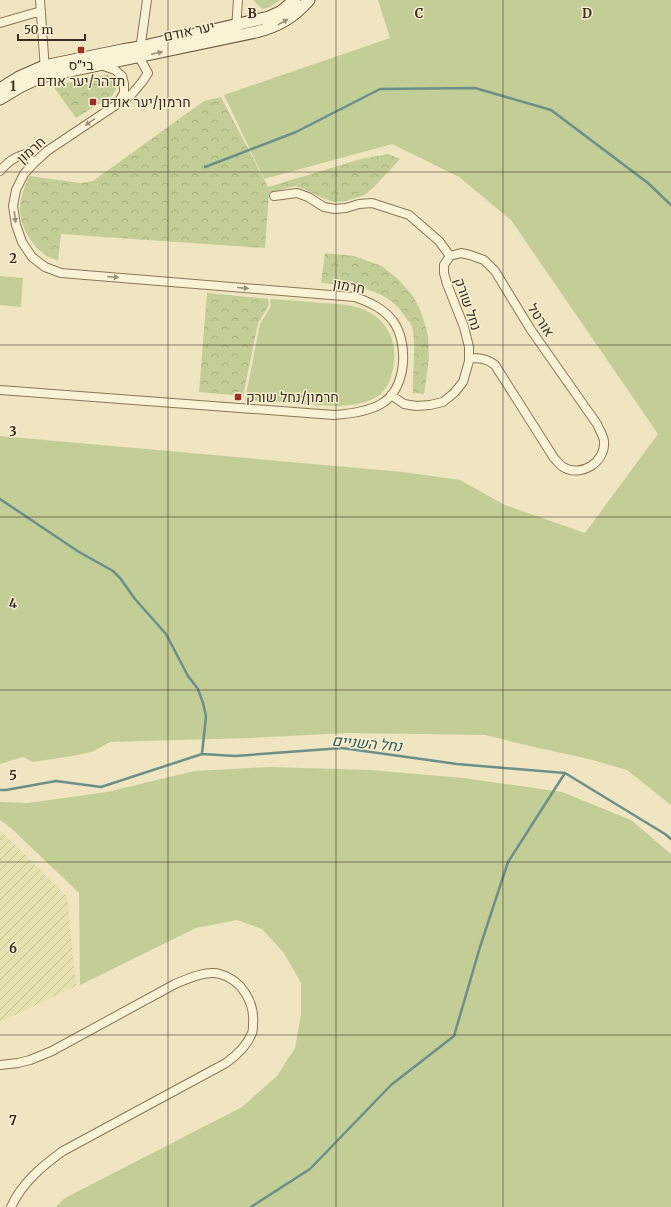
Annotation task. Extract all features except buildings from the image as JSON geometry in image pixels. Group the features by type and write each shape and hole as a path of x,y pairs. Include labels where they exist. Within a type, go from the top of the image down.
{"street":[{"path":"40,0 46,71"},
{"path":"140,52 147,0"},
{"path":"236,31 238,0"},
{"name":"יער אודם","path":"236,31 280,12 295,0"},
{"name":"יער אודם","path":"0,99 41,77 46,71 101,65 140,52 236,31 263,30 281,23 295,14 309,0"},
{"path":"0,23 40,11"},
{"name":"יער אודם","path":"0,89 19,77 122,50 140,52"},
{"name":"חרמון","path":"0,390 334,415 350,414 382,404 391,395 399,383 403,367 403,348 399,334 393,322 384,312 371,303 354,297 61,273 45,267 32,257 22,242 16,225 13,206 16,190 24,174 47,151 131,95 148,73 140,52"},
{"path":"101,65 115,70 122,76 124,93 118,103"},
{"path":"0,171 8,162 17,156 25,154 34,163"},
{"path":"274,196 297,193 308,197 324,207 335,209 372,203 409,215 439,241 450,256"},
{"name":"אורטל","path":"450,256 461,253 470,254 484,260 495,271 530,330 596,424 604,441 603,452 595,463 586,469 574,470 563,467 554,458 495,365 483,358 469,358"},
{"name":"נחל שורק","path":"391,395 404,404 416,406 430,405 443,402 454,393 463,382 469,361 468,347 464,326 444,273 444,265 450,256"},
{"path":"0,1065 30,1060 52,1051 176,984 206,974 220,974 234,981 244,991 251,1004 254,1017 253,1032 238,1054 226,1063 62,1151 43,1166 26,1183 11,1207"}],"shaded area":[{"path":"0,830 67,897 76,986 0,1022"}],"green space":[{"path":"253,0 280,0 270,7 262,9"},
{"path":"378,0 671,0 671,805 627,770 589,759 485,735 347,733 250,738 110,742 94,751 78,755 33,762 23,757 0,764 0,436 403,472 460,480 505,505 585,533 658,434 511,220 459,177 392,144 264,179 224,95 390,38"},
{"path":"107,75 113,77 117,83 116,89 112,96 76,118 53,86"},
{"path":"221,97 268,187 361,159 388,154 400,159 365,195 346,201 334,202 295,186 269,193 265,248 61,234 58,261 47,256 36,247 28,236 22,223 20,209 22,196 29,176 81,183 93,181 204,101"},
{"path":"325,253 354,256 382,266 398,279 413,296 421,312 428,335 429,358 424,394 413,393 414,339 413,329 410,323 390,300 380,294 357,287 321,283"},
{"path":"0,276 23,278 21,307 0,305"},
{"path":"207,293 268,299 269,305 258,323 243,396 199,392"},
{"path":"270,299 339,304 362,309 375,316 382,322 391,337 394,354 394,364 390,380 381,394 368,401 345,406 245,400 260,324 271,306"},
{"path":"270,767 371,770 463,778 562,792 631,820 671,854 671,1207 56,1207 65,1198 242,1107 277,1076 295,1048 301,1015 301,983 284,953 262,929 237,920 196,928 80,985 79,893 11,828 0,820 0,802 28,803 107,792 194,771"}],"waterway":[{"path":"205,167 296,132 380,89 475,88 551,110 648,183 671,205"},
{"path":"0,499 79,552 113,571 166,634 188,676 198,689 203,703 206,716 202,754"},
{"name":"נחל השניים","path":"0,790 56,781 101,787 202,754 235,756 342,748 457,764 565,773 671,839"},
{"path":"251,1207 310,1169 391,1085 454,1036 480,947 508,862 565,773"}],"place":[{"name":"בי״ס תדהר/יער אודם","path":"81,50"},
{"name":"חרמון/יער אודם","path":"93,102"},
{"name":"חרמון/נחל שורק","path":"238,397"}]}
